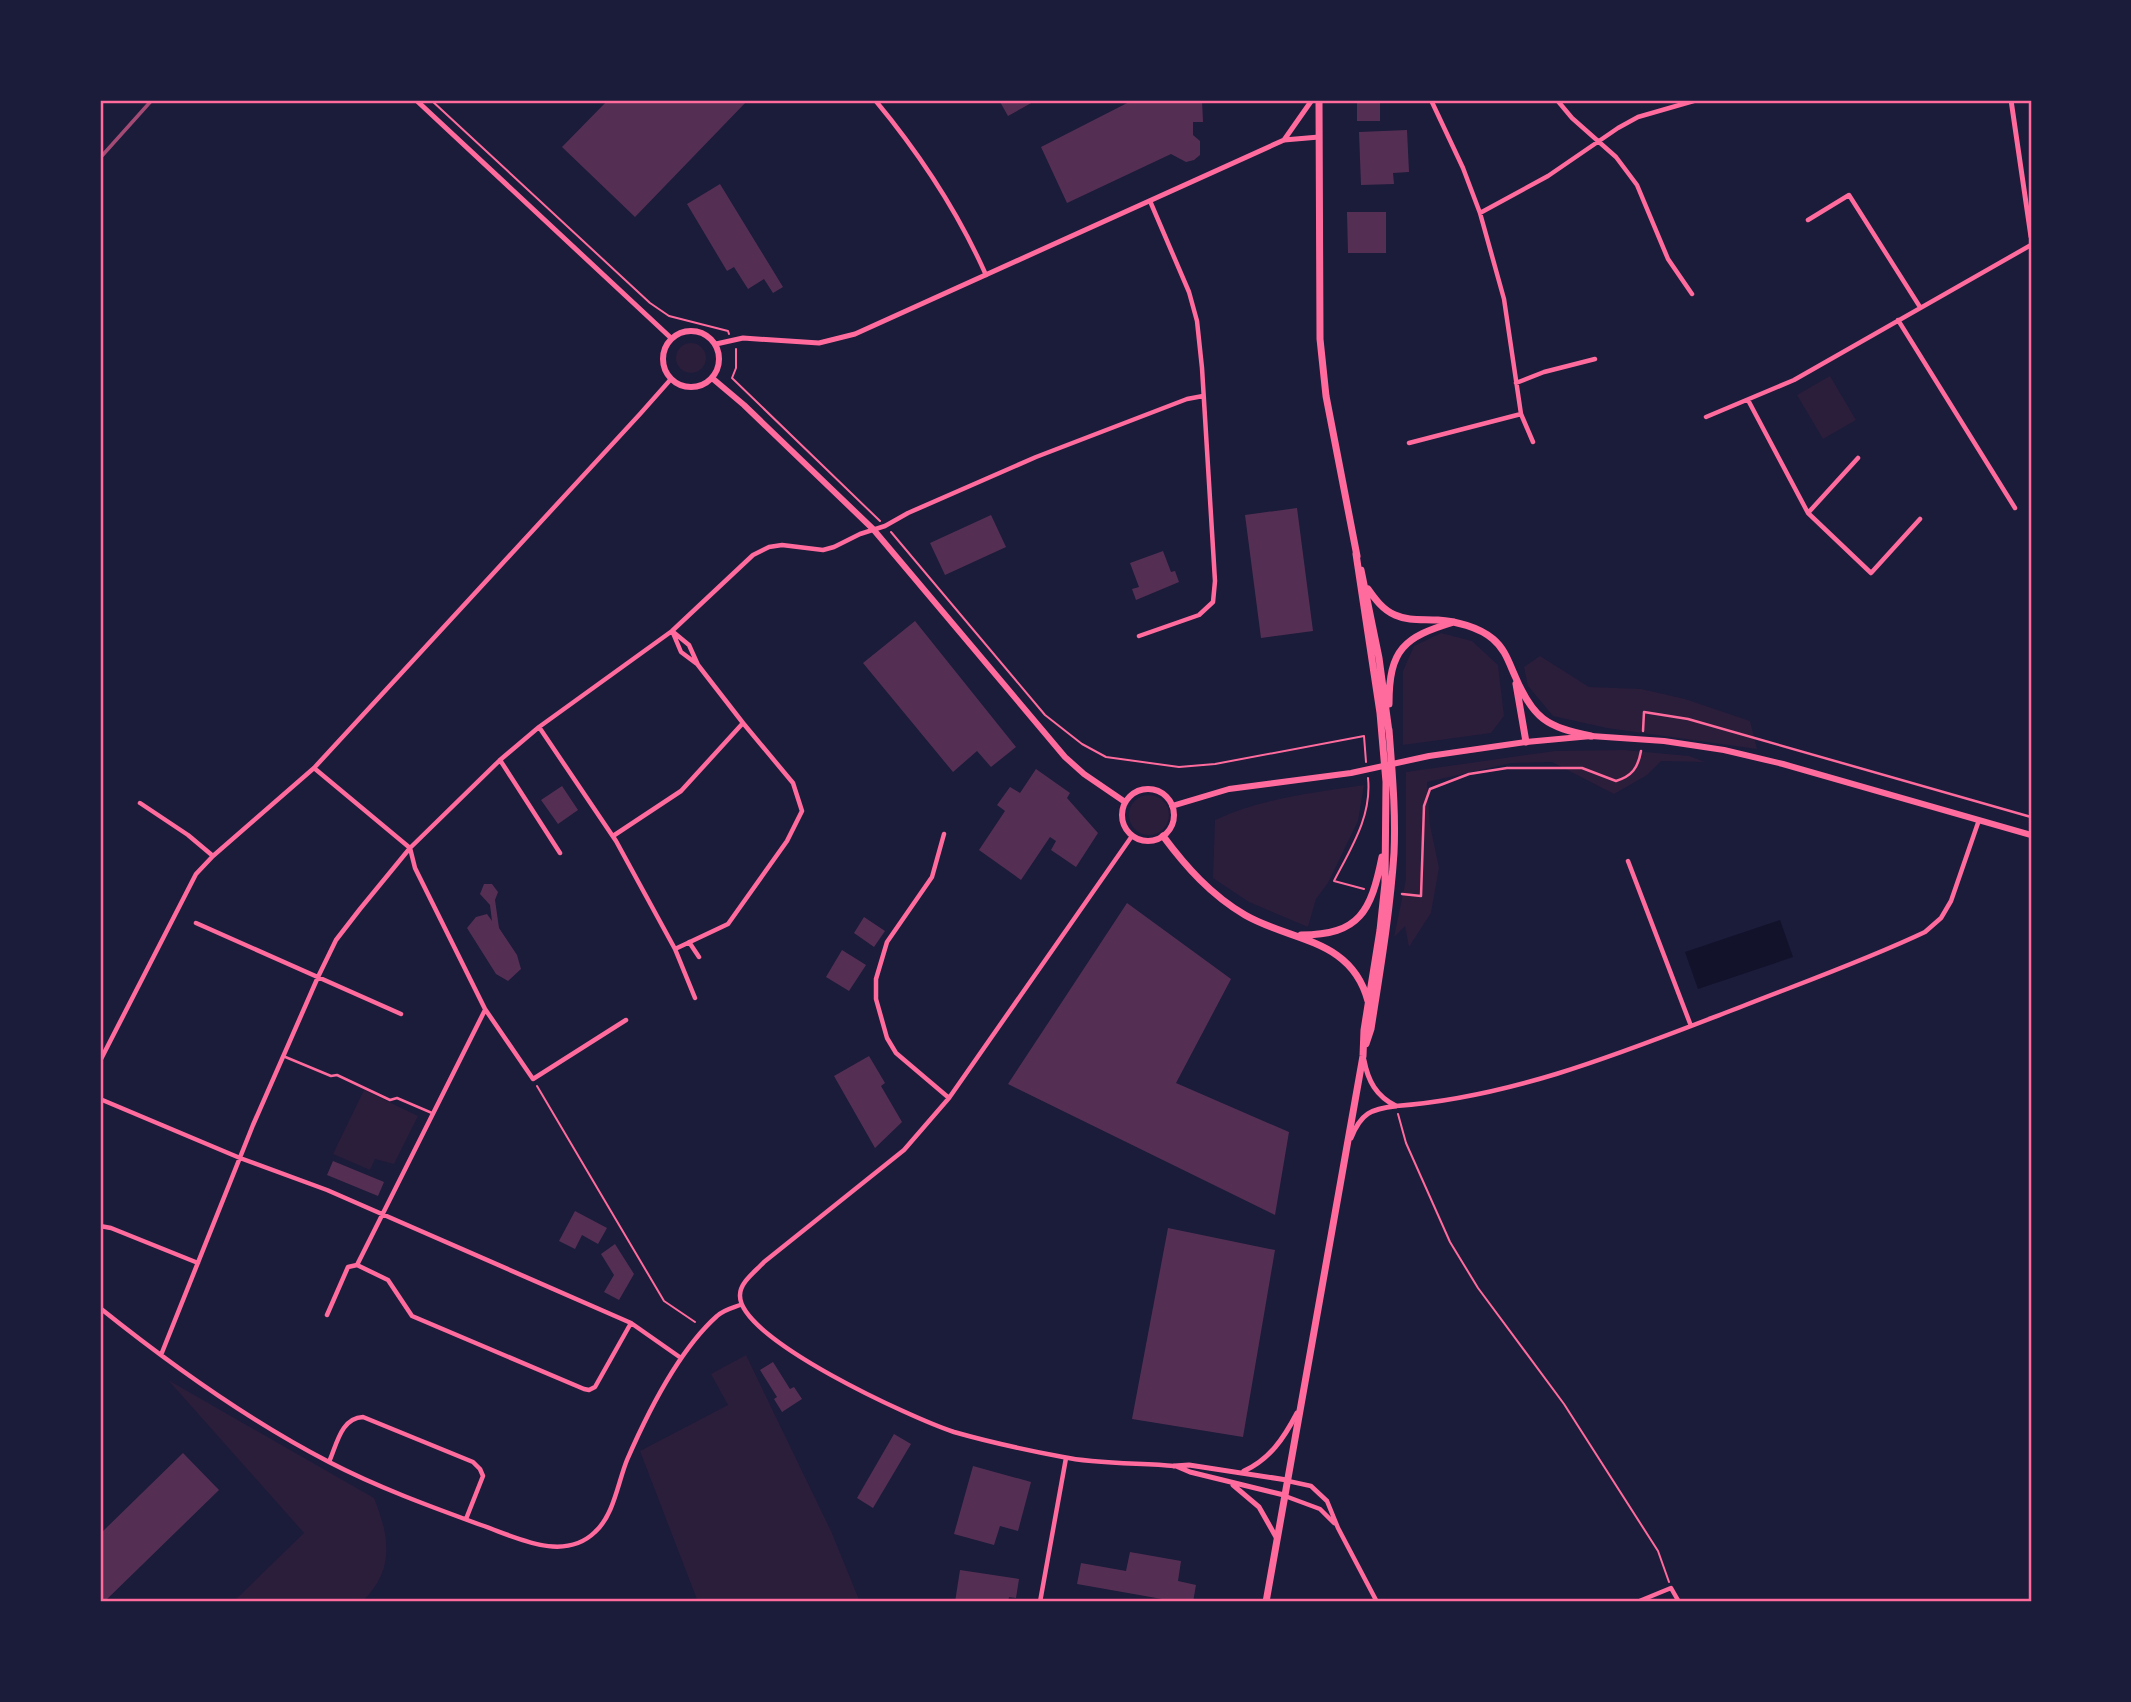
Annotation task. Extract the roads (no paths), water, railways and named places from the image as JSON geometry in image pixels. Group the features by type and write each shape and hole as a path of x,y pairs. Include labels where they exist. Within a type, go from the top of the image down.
{"main road":[{"path":"1319,100 1321,339 1326,396 1356,554 1380,713 1386,782 1386,835 1380,930 1368,1003 1364,1054"},
{"path":"695,330 716,344 719,362 712,378 696,387 687,387 670,379 663,363 666,345 671,338 678,333 695,330"},
{"path":"712,378 744,405 873,529 1066,757 1084,774 1125,802"},
{"path":"1356,554 1366,585 1389,732"},
{"path":"1366,585 1393,615 1408,619 1454,622 1481,631 1493,639 1509,662 1535,712 1545,722 1567,731 1724,750 2031,835"},
{"path":"1266,1602 1387,932 1394,851 1389,732 1393,665 1399,651 1418,634 1454,622"},
{"path":"1515,678 1525,742"},
{"path":"1172,806 1229,789 1351,772 1429,756 1525,742 1591,736"},
{"path":"1149,789 1165,795 1172,806 1174,818 1171,827 1163,836 1152,841 1143,841 1132,836 1124,825 1122,816 1125,802 1132,794 1149,789"},
{"path":"1293,935 1333,933 1350,926 1366,909 1376,885 1386,835"},
{"path":"1163,836 1190,871 1222,900 1268,927 1317,943 1341,957 1361,984 1368,1003"}],"street":[{"path":"416,100 671,338"},
{"path":"875,100 936,184 986,275"},
{"path":"1284,140 1303,117 1312,100"},
{"path":"1431,100 1463,168 1480,213 1504,299 1521,414 1533,442"},
{"path":"1556,100 1572,118 1616,156 1637,184 1668,259 1692,294"},
{"path":"1480,213 1548,176 1638,117 1697,100"},
{"path":"2011,100 2031,237"},
{"path":"716,344 763,338 801,344 838,340 1284,140 1319,137"},
{"path":"1808,220 1849,195 1920,307"},
{"path":"1139,636 1199,615 1213,602 1216,581 1198,333 1192,302 1150,201"},
{"path":"1706,416 1794,380 2031,245"},
{"path":"1898,320 2015,508"},
{"path":"1516,383 1544,372 1595,359"},
{"path":"100,1061 196,874 212,856 314,768 670,379"},
{"path":"161,1355 283,1056 336,940 410,848 500,760 539,727 672,631 753,555 769,547 782,545 823,550 834,547 1036,457 1187,399 1203,396"},
{"path":"1748,400 1808,513 1871,573 1920,519"},
{"path":"1409,443 1521,414"},
{"path":"1808,513 1858,458"},
{"path":"672,631 681,652 698,664"},
{"path":"672,631 689,645 698,664 793,783 802,811 787,841 728,924 675,949"},
{"path":"613,836 681,791 743,723"},
{"path":"539,727 613,836 675,949 695,998"},
{"path":"500,760 560,853"},
{"path":"314,768 410,848 415,868 485,1009 533,1079 626,1020"},
{"path":"140,803 188,835 212,856"},
{"path":"1346,1150 1358,1122 1364,1116 1383,1108 1456,1100 1519,1085 1605,1058 1926,932 1941,918 1951,901 1979,820"},
{"path":"944,834 932,877 887,942 876,979 876,999 887,1038 896,1053 948,1098"},
{"path":"1132,836 948,1098 904,1150 764,1262 745,1281 739,1292 740,1305 750,1320 793,1352 897,1409 952,1431 1066,1458 1189,1465 1311,1486 1327,1501 1338,1528 1377,1602"},
{"path":"1628,860 1691,1026"},
{"path":"196,923 401,1014"},
{"path":"689,942 699,957"},
{"path":"357,1265 485,1009"},
{"path":"1364,1054 1371,1084 1385,1101 1396,1107"},
{"path":"100,1099 240,1158 382,1213 631,1323 681,1358"},
{"path":"100,1226 198,1263"},
{"path":"327,1315 348,1267 357,1265 388,1280 412,1316 589,1390 595,1387 631,1323"},
{"path":"100,1308 161,1355 256,1420 329,1462 398,1493 466,1519 538,1545 560,1548 585,1541 597,1531 608,1513 627,1460 657,1398 681,1358 717,1316 740,1305"},
{"path":"1241,1472 1255,1466 1276,1448 1299,1410"},
{"path":"329,1462 347,1422 354,1417 363,1416 473,1462 483,1476 466,1519"},
{"path":"1040,1602 1066,1458"},
{"path":"1174,1466 1284,1495 1320,1509 1338,1528"},
{"path":"1227,1482 1259,1507 1276,1536"},
{"path":"1637,1602 1671,1588 1679,1602"}],"lane":[{"path":"1643,731 1644,712 1688,719 2031,817"},
{"path":"1402,894 1421,897 1424,806 1430,789 1469,774 1507,768 1582,768 1616,781 1630,776 1639,763 1641,751"},
{"path":"283,1056 331,1076 338,1075 390,1100 397,1098 434,1113"}],"railway":[{"path":"100,158 152,100"}]}
